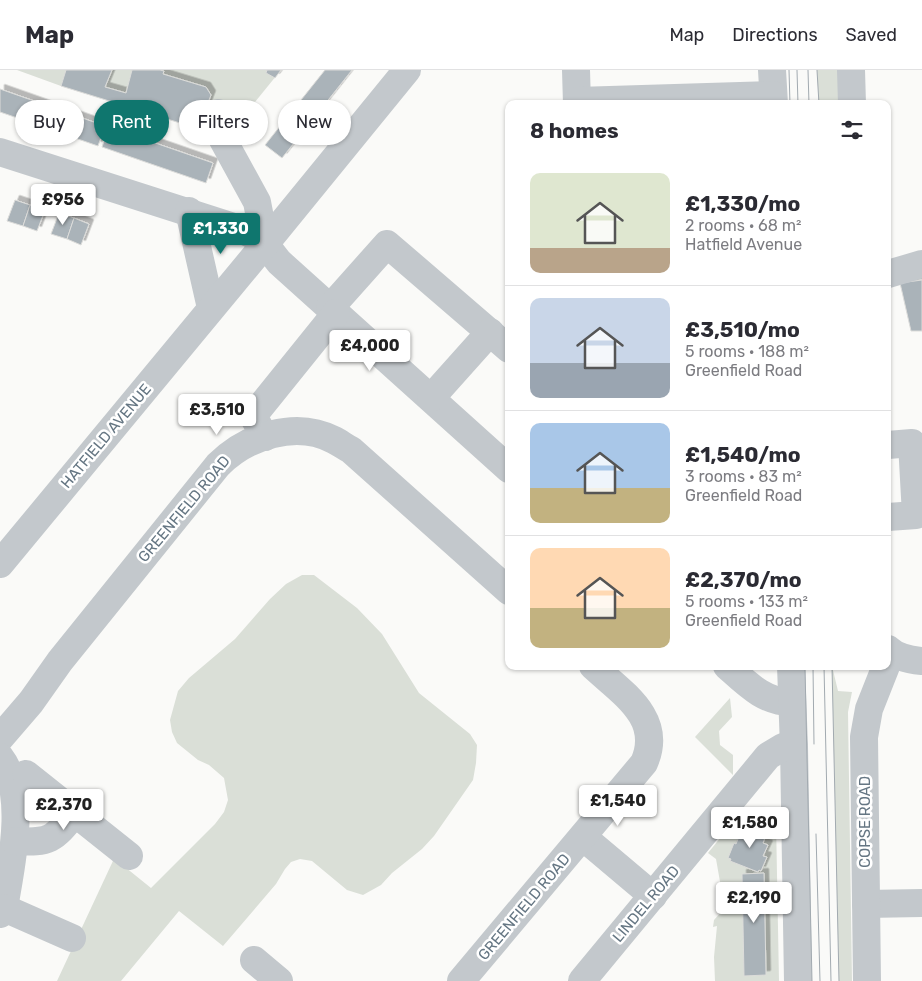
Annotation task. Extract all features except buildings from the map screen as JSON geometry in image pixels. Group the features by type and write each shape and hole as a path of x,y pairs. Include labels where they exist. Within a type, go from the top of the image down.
{"street":[{"name":"HATFIELD AVENUE","path":"0,564 265,244 406,70"},
{"path":"576,70 577,100"},
{"path":"851,70 852,100"},
{"path":"622,100 773,90"},
{"path":"226,145 258,202 265,244"},
{"path":"0,152 190,211 240,228 253,235 265,244 279,262 505,465"},
{"path":"190,211 211,308"},
{"path":"265,437 253,416 333,310 387,244 499,341 431,398"},
{"path":"891,273 922,264"},
{"name":"GREENFIELD ROAD","path":"0,738 31,702 60,660 218,465 230,453 247,443 265,437 284,432 317,434 333,439 351,450 505,587"},
{"path":"891,517 916,515 907,442"},
{"path":"891,658 922,661"},
{"name":"GREENFIELD ROAD","path":"461,981 644,763 649,751 648,726 637,708 597,670"},
{"path":"732,670 766,697 781,703 792,702"},
{"path":"791,670 798,981"},
{"name":"COPSE ROAD","path":"867,981 864,737 869,709 884,670"},
{"name":"LINDEL ROAD","path":"582,981 768,756 783,747 794,747"},
{"path":"0,757 8,769 16,816 15,841 2,911 72,938"},
{"path":"26,774 129,856"},
{"path":"15,841 34,842 50,839 75,812"},
{"path":"583,837 653,896"},
{"path":"866,904 922,903"},
{"path":"254,960 279,981"}],"shaded area":[{"path":"17,70 281,70 257,100 179,100 179,123 169,120 169,100 106,100"},
{"path":"817,70 840,70 840,100 819,100"},
{"path":"302,575 314,575 357,608 382,634 419,693 470,734 477,745 473,780 434,836 422,849 392,873 381,885 363,895 347,890 312,861 300,859 291,862 276,884 223,946 179,911 121,981 57,981 119,848 125,867 151,888 215,824 224,812 228,800 224,778 177,743 172,732 170,720 178,691 189,678 235,639 270,599 286,584"},
{"path":"832,670 838,691 852,692 848,712 852,981 839,981"},
{"path":"730,698 732,717 719,731 720,745 733,755 733,775 695,737"},
{"path":"746,809 776,821 779,981 715,981 714,957 717,926 713,927 714,920 723,910 727,909 718,901 720,899 719,894 722,893 716,859 708,853 742,811"}],"tram line":[{"path":"789,70 790,100"},
{"path":"797,70 798,100"},
{"path":"808,70 809,100"},
{"path":"817,70 819,100"},
{"path":"805,670 812,981"},
{"path":"813,670 814,744"},
{"path":"824,670 831,981"},
{"path":"832,670 839,981"},
{"path":"816,834 820,981"}]}
